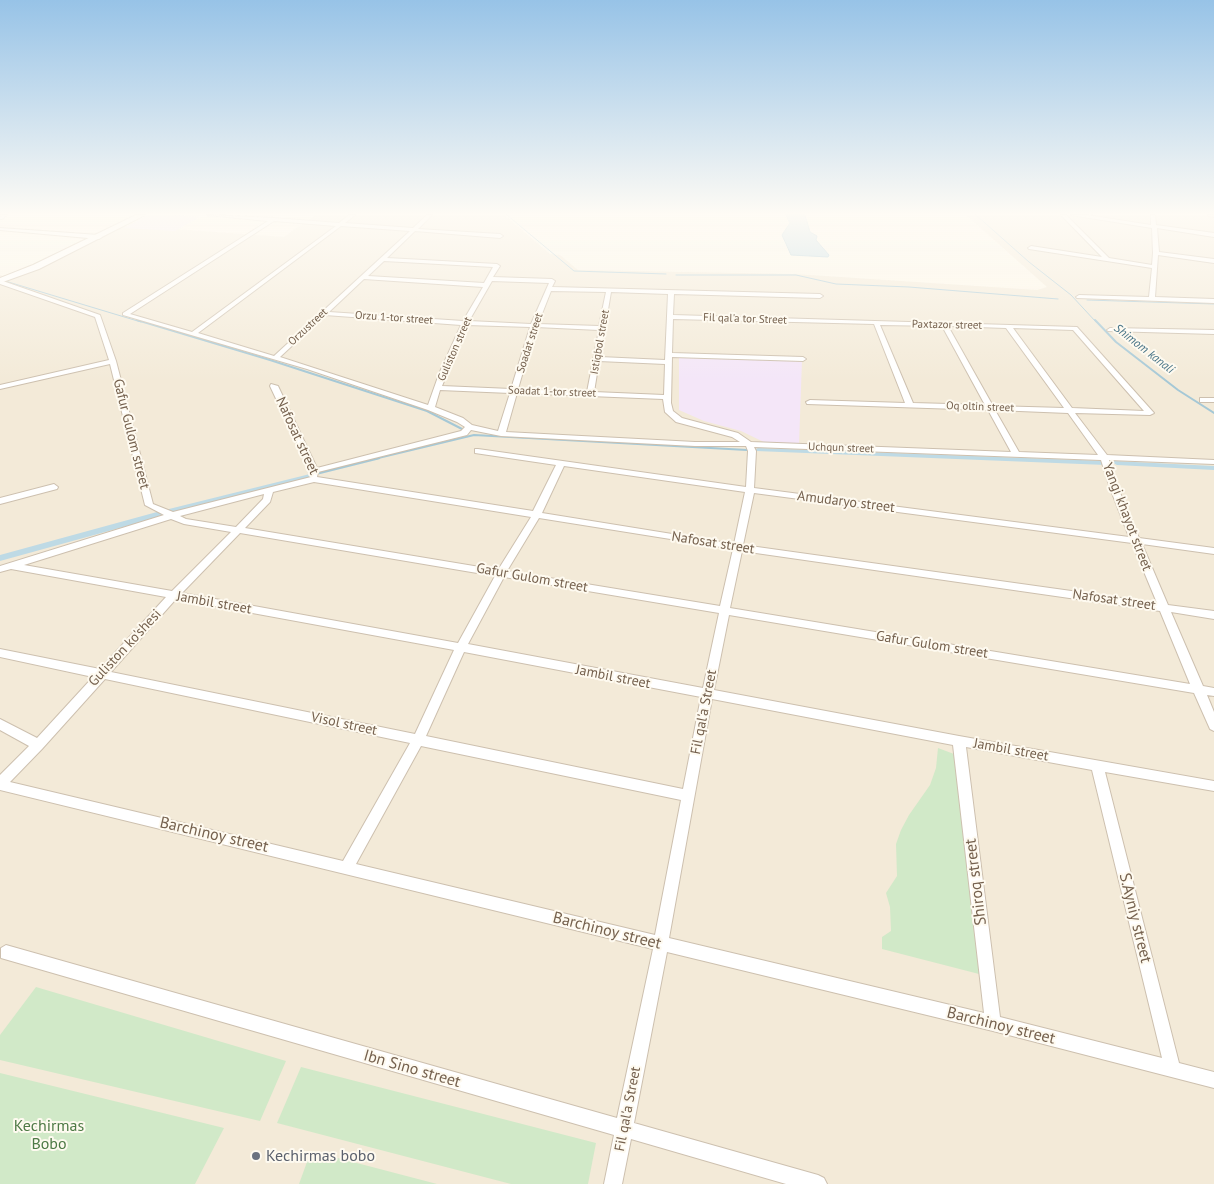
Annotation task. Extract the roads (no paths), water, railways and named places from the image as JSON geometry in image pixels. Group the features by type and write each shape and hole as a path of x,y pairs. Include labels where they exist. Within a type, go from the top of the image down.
{"street":[{"path":"0,281 28,270"},
{"name":"Uchqun street","path":"194,270 125,314 275,358 431,408 460,420 469,427 501,434 695,444 749,444 1214,462"},
{"path":"193,334 280,270"},
{"name":"Orzustreet","path":"275,358 370,270"},
{"name":"Guliston street","path":"431,408 442,374 465,323 494,270"},
{"path":"1152,298 1156,270"},
{"path":"363,277 487,282"},
{"name":"Gafur Gulom street","path":"0,281 98,316 112,361 148,505 184,521 501,572 1214,692"},
{"name":"Soadat street","path":"487,282 552,281 534,325 501,434"},
{"path":"548,289 820,296"},
{"name":"Istiqbol street","path":"590,394 609,290"},
{"path":"670,292 667,409 672,416 680,420 735,435 749,444"},
{"path":"1079,297 1214,301"},
{"name":"Orzu 1-tor street","path":"323,313 465,323 602,328"},
{"name":"Fil qal'a tor Street","path":"670,317 819,321"},
{"name":"Paxtazor street","path":"819,321 1074,328 1150,413"},
{"path":"877,324 910,405"},
{"path":"944,325 1016,454"},
{"name":"Yangi khayot street","path":"1008,326 1104,457 1135,540 1214,726"},
{"path":"1110,330 1214,332"},
{"path":"596,359 803,359"},
{"path":"0,387 112,361"},
{"name":"Nafosat street","path":"274,386 314,475 536,515 737,547 1214,615"},
{"name":"Soadat 1-tor street","path":"438,388 667,396"},
{"path":"1204,400 1214,400"},
{"name":"Oq oltin street","path":"810,402 1150,413"},
{"path":"0,569 173,515 268,491 314,475 464,433 469,427"},
{"name":"Fil qal'a Street","path":"613,1184 661,944 707,695 750,490 752,452 749,444"},
{"name":"Amudaryo street","path":"478,451 750,490 1214,551"},
{"path":"347,867 418,740 462,647 501,572 536,515 561,463"},
{"path":"0,501 54,487"},
{"name":"Guliston ko'shesi","path":"0,784 38,745 100,674 173,596 267,500 268,491"},
{"name":"Jambil street","path":"12,566 462,647 707,695 1214,786"},
{"name":"Visol street","path":"0,653 688,796"},
{"path":"0,724 38,745"},
{"name":"Shiroq street","path":"959,741 993,1023"},
{"name":"S.Ayniy street","path":"1097,766 1173,1070"},
{"name":"Barchinoy street","path":"0,784 993,1023 1214,1080"},
{"name":"Ibn Sino street","path":"6,953 818,1184"}],"waterway":[{"path":"573,270 666,274"},
{"name":"Shimom kanali","path":"1040,270 1071,295 1096,322"},
{"path":"676,275 796,275 836,284 909,287 1058,299"},
{"path":"5,281 141,322"},
{"path":"1087,300 1214,304"},
{"path":"137,320 270,360 427,411 462,429"},
{"name":"Shimom kanali","path":"1095,320 1116,342 1178,390 1214,413"},
{"path":"374,459 474,435 747,450"},
{"path":"758,450 1106,463"},
{"path":"319,473 379,458"},
{"path":"1117,463 1214,468"},
{"path":"172,511 310,476"},
{"path":"0,558 160,514"}],"place":[{"name":"Kechirmas bobo","path":"256,1156"}],"park label":[{"name":"Kechirmas Bobo","path":"49,1135"}]}
